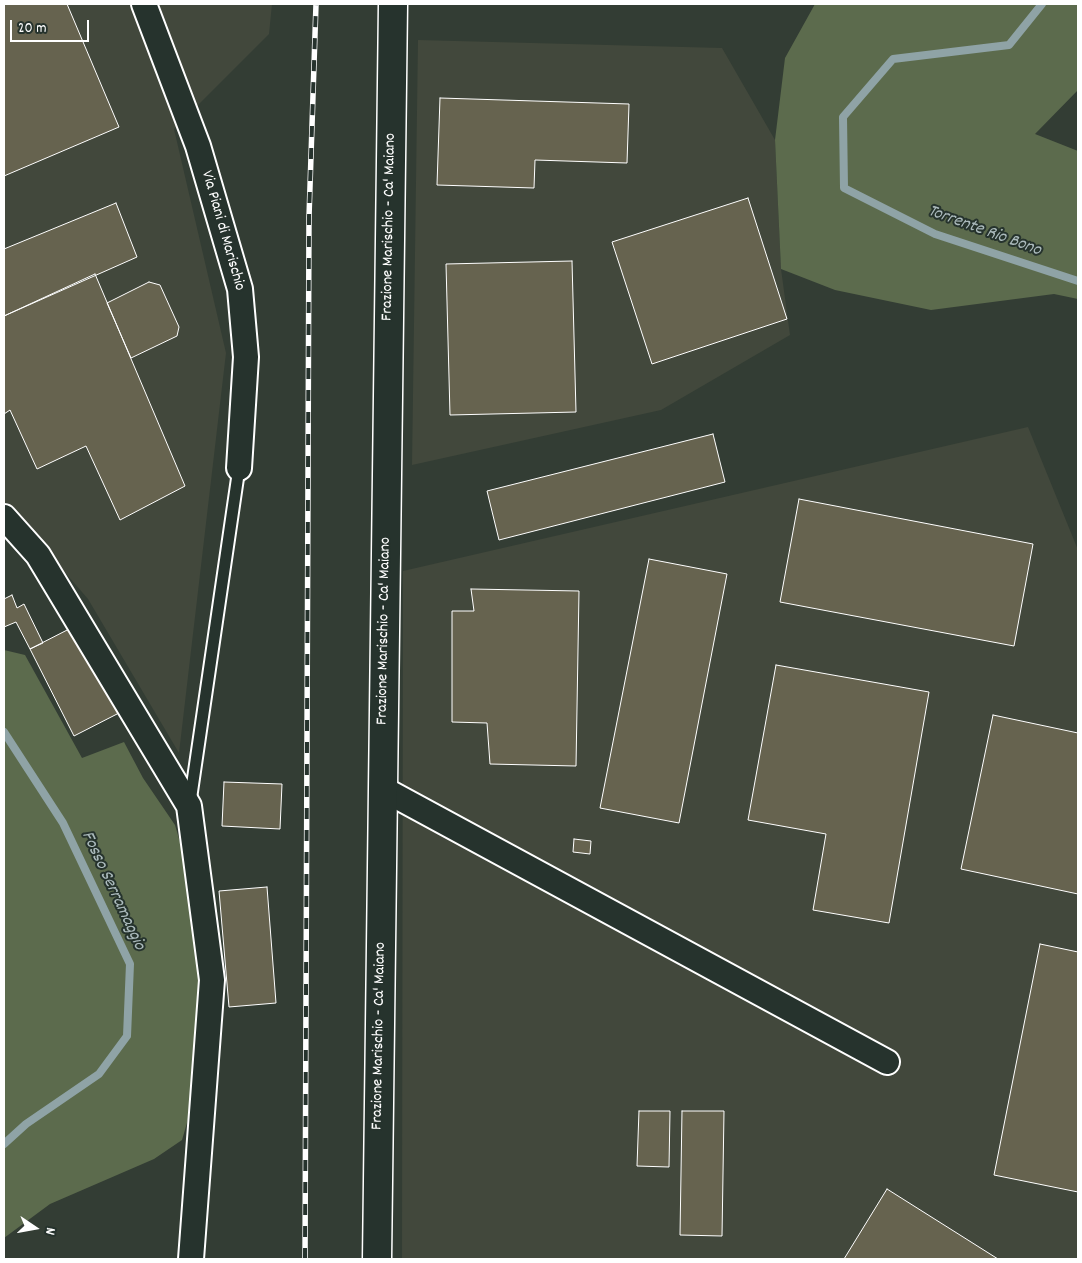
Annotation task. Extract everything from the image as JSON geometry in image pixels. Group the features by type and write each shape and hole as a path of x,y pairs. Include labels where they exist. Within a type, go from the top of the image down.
{"main road":[{"name":"Frazione Marischio - Ca' Maiano","path":"377,1259 393,4"}],"street":[{"name":"Via Piani di Marischio","path":"144,4 198,146 240,289 246,357 239,468"},
{"path":"4,517 38,555 189,806 212,980 191,1259"},
{"path":"383,789 888,1062"}],"lane":[{"path":"189,806 239,468"}],"shaded area":[{"path":"4,4 272,4 269,34 174,129 226,353 179,753 88,599 4,502"},
{"path":"418,40 722,48 775,140 781,269 790,335 661,410 412,465"},
{"path":"1028,427 1078,550 1078,1259 402,1259 403,571"}],"green space":[{"path":"815,4 1078,4 1078,90 1035,134 1078,151 1078,299 1054,294 931,310 835,290 781,269 775,140 785,58"},
{"path":"4,650 25,655 82,758 124,742 143,778 175,825 190,876 203,943 196,1092 182,1140 154,1159 50,1204 4,1238"}],"building":[{"path":"4,4 67,4 119,127 4,176"},
{"path":"440,98 629,104 627,163 535,160 534,188 437,185"},
{"path":"748,198 787,319 652,364 612,242"},
{"path":"116,203 137,257 4,316 4,249"},
{"path":"572,261 576,412 450,415 446,264"},
{"path":"95,274 185,486 120,520 86,446 37,469 10,410 4,414 4,316"},
{"path":"149,282 160,285 179,327 177,336 131,358 107,303"},
{"path":"713,434 725,482 499,540 487,491"},
{"path":"799,499 1033,544 1014,646 780,602"},
{"path":"649,559 727,574 679,823 600,808"},
{"path":"471,589 579,591 576,766 490,764 487,723 452,722 452,611 474,611"},
{"path":"12,595 17,608 24,604 43,643 30,649 16,622 4,627 4,599"},
{"path":"75,626 119,713 74,736 30,649"},
{"path":"776,665 929,692 889,923 813,910 826,834 748,820"},
{"path":"993,715 1078,733 1078,894 961,869"},
{"path":"224,782 282,784 280,829 222,826"},
{"path":"574,839 591,841 590,854 573,852"},
{"path":"267,887 276,1003 229,1007 219,891"},
{"path":"1040,944 1078,952 1078,1192 994,1175"},
{"path":"639,1111 670,1111 669,1167 637,1166"},
{"path":"682,1111 724,1111 722,1236 680,1235"},
{"path":"887,1189 998,1259 844,1259"}],"waterway":[{"name":"Torrente Rio Bono","path":"1042,4 1009,45 893,59 843,117 844,188 935,234 1078,281"},
{"name":"Fosso Serramaggio","path":"4,732 63,823 130,964 127,1036 99,1074 26,1124 4,1144"}],"railway":[{"path":"305,1259 309,217 316,4"}]}
